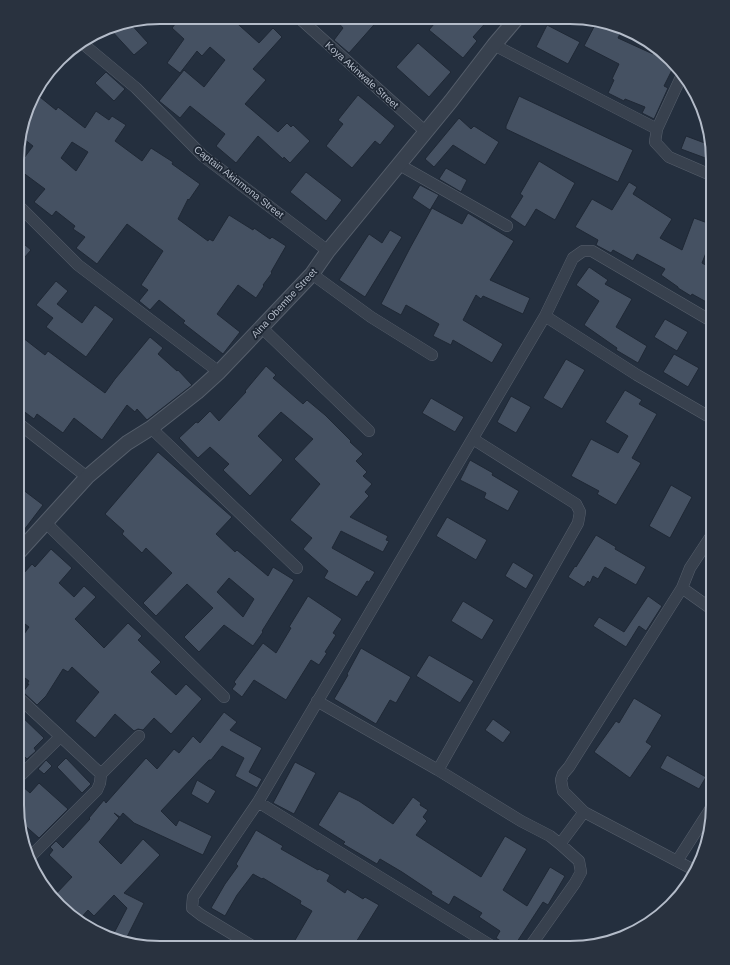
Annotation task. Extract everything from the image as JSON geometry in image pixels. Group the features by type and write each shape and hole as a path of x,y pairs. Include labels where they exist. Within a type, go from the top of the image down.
{"street":[{"name":"Koya Akinwale Street","path":"309,24 426,132"},
{"name":"Aina Obembe Street","path":"24,547 87,477 127,443 151,428 197,392 219,372 312,274 328,251 398,164 426,132 512,24"},
{"path":"494,45 657,129"},
{"name":"Captain Akinmona Street","path":"86,46 136,88 203,156 328,251"},
{"path":"680,80 657,129 655,142 669,157 706,173"},
{"path":"398,164 508,226"},
{"path":"24,214 78,265 219,372"},
{"path":"244,941 192,908 193,897 258,802 545,316 573,258 582,251 592,251 706,318"},
{"path":"312,274 370,317 432,355"},
{"path":"545,316 637,375 706,415"},
{"path":"261,327 369,431"},
{"path":"24,428 87,477"},
{"path":"151,428 297,568"},
{"path":"438,770 578,523 580,512 576,504 473,439"},
{"path":"45,522 224,697"},
{"path":"690,868 584,812 563,791 561,780 563,774 682,588 690,568 706,544"},
{"path":"682,588 706,605"},
{"path":"317,701 438,770 521,821 550,836 579,861 581,872 575,883 534,941"},
{"path":"24,703 101,774"},
{"path":"33,855 97,790 100,783 101,774 139,736"},
{"path":"24,772 60,737"},
{"path":"258,802 484,941"},
{"path":"560,844 584,812"},
{"path":"677,861 706,817"}],"building":[{"path":"175,24 238,24 259,43 273,28 282,37 253,69 266,80 245,104 278,132 287,123 291,127 293,125 310,141 290,163 284,157 283,159 258,136 236,163 216,146 225,134 190,106 180,118 159,101 184,70 204,87 225,60 210,47 202,56 197,51 180,73 167,63 184,39 172,28"},
{"path":"339,24 375,24 349,53 334,40 343,28"},
{"path":"434,24 485,24 473,37 477,41 463,58 429,30"},
{"path":"547,25 580,42 568,64 536,47"},
{"path":"134,27 148,43 134,55 113,32"},
{"path":"594,27 605,29 620,33 618,38 653,53 672,70 664,86 668,88 654,119 642,113 645,107 625,99 624,101 608,93 614,80 612,79 619,64 584,46"},
{"path":"418,43 451,72 429,97 396,67"},
{"path":"106,72 125,89 114,101 95,83"},
{"path":"358,95 395,126 380,145 375,141 352,168 326,146 343,124 338,120"},
{"path":"519,96 633,150 618,182 506,129"},
{"path":"40,97 56,110 58,107 85,128 96,111 109,120 112,116 126,125 115,141 142,161 151,148 173,162 172,164 200,184 189,200 188,199 178,219 208,241 209,239 213,241 229,215 253,230 254,228 270,239 272,237 286,246 271,272 272,273 256,298 238,285 217,314 240,332 223,354 183,323 185,321 159,300 150,310 139,301 148,290 141,285 163,251 127,224 97,264 76,248 85,237 73,229 75,226 56,211 52,216 34,202 45,189 24,173 24,158 33,146 26,140 31,117","holes":["72,142 88,152 76,171 61,158"]},
{"path":"459,118 471,129 474,126 499,142 485,165 453,145 434,167 425,159"},
{"path":"686,136 705,143 706,158 681,149"},
{"path":"539,161 575,183 555,220 536,209 525,227 510,217 523,196 520,194"},
{"path":"446,168 467,180 461,192 439,179"},
{"path":"306,172 342,200 326,221 290,192"},
{"path":"629,182 637,187 633,194 672,219 660,238 682,250 694,218 706,222 706,253 702,263 706,265 706,302 692,294 691,296 661,275 665,269 637,254 633,261 613,250 611,253 596,245 598,240 575,227 592,199 612,210"},
{"path":"420,185 439,195 430,210 412,198"},
{"path":"432,208 462,224 468,213 514,241 490,280 530,298 523,314 483,296 481,299 476,295 463,320 503,344 492,363 453,340 451,345 433,336 439,324 406,305 401,315 381,304"},
{"path":"390,230 402,237 365,297 339,280 369,234 382,243"},
{"path":"24,244 31,250 24,258"},
{"path":"589,267 608,280 605,284 632,299 616,327 647,346 638,363 616,350 617,348 584,325 599,301 576,285"},
{"path":"56,281 68,291 57,304 82,323 95,305 114,319 86,357 46,327 53,318 36,305"},
{"path":"665,319 688,332 677,351 654,337"},
{"path":"150,337 163,348 158,354 177,371 178,370 192,385 147,420 137,409 135,412 127,405 102,440 74,418 63,433 37,414 34,419 24,412 24,339 45,355 48,351 105,393"},
{"path":"674,354 699,368 688,387 663,372"},
{"path":"566,359 585,370 562,409 543,398"},
{"path":"266,366 276,375 273,378 303,404 307,400 325,415 363,454 356,461 367,472 363,476 372,484 365,492 369,496 350,517 388,536 386,540 389,541 383,552 341,531 332,548 375,572 369,582 367,581 357,597 324,578 328,571 303,549 312,538 290,520 320,484 294,459 313,439 281,412 258,436 283,460 250,496 223,470 229,464 210,447 198,458 179,438 210,411 219,421 246,392 245,391"},
{"path":"625,390 642,400 639,404 657,414 632,458 641,463 616,505 597,494 599,491 571,476 591,439 618,453 628,436 605,422"},
{"path":"511,396 531,407 516,433 497,422"},
{"path":"431,398 464,417 455,432 422,413"},
{"path":"158,452 232,517 216,534 235,552 237,550 268,576 273,567 294,580 253,646 224,625 199,652 184,637 213,608 187,584 156,616 143,603 172,573 146,548 142,553 122,534 124,531 105,514","holes":["229,578 254,599 243,617 217,592"]},
{"path":"470,460 493,473 492,475 519,491 508,511 484,498 486,493 460,480"},
{"path":"671,485 692,497 670,538 649,526"},
{"path":"24,491 43,505 24,530"},
{"path":"447,517 487,540 476,560 436,536"},
{"path":"596,535 616,547 615,549 646,567 636,585 605,567 598,579 593,576 590,583 588,581 584,587 568,577"},
{"path":"51,549 72,568 59,583 74,597 84,586 96,597 75,619 104,648 128,623 142,636 138,640 161,662 151,672 176,695 186,684 202,699 171,734 154,718 143,730 138,729 134,731 115,714 95,738 75,721 99,692 72,667 68,672 63,669 46,696 37,705 24,693 29,681 24,677 24,634 29,627 24,623 24,573 32,564 35,567"},
{"path":"513,562 534,575 526,589 505,576"},
{"path":"308,596 342,619 333,633 336,635 325,652 327,653 319,665 311,660 286,700 254,680 242,697 232,689 236,684 234,682 263,643 276,653 291,628 289,627"},
{"path":"648,596 662,606 646,631 639,626 626,647 593,626 599,617 624,632"},
{"path":"463,601 494,620 482,640 451,621"},
{"path":"361,648 411,677 396,703 390,700 376,724 334,699"},
{"path":"429,655 474,681 460,703 416,676"},
{"path":"634,698 662,715 646,742 652,746 630,778 594,752 616,721 619,723"},
{"path":"224,712 237,722 230,730 262,748 249,772 262,779 257,788 235,776 244,758 222,746 211,760 209,760 161,811 176,826 179,820 212,836 203,855 134,823 123,813 120,817 114,813 119,818 99,842 121,864 143,839 160,855 124,893 144,903 127,936 114,933 127,908 114,895 94,916 88,910 82,916 70,907 57,893 72,877 49,855 53,850 50,847 56,841 63,848 90,819 89,818 104,800 106,803 146,758 157,769 174,749 179,753 193,736 200,743"},
{"path":"24,719 44,738 34,748 36,751 27,759 25,757 24,758"},
{"path":"493,719 511,732 503,743 485,730"},
{"path":"667,755 706,777 699,789 660,768"},
{"path":"66,758 91,784 82,793 57,767"},
{"path":"46,760 52,766 44,774 38,769"},
{"path":"295,762 316,773 294,814 273,803"},
{"path":"197,780 216,791 208,804 191,794"},
{"path":"39,783 68,809 39,838 26,826 25,822 24,788 30,793"},
{"path":"339,791 359,801 393,824 413,797 421,803 420,805 428,810 423,817 427,821 416,835 481,877 505,836 527,849 503,890 527,906 550,867 565,876 548,905 543,902 518,941 500,941 496,938 500,931 479,917 482,913 454,896 449,905 431,894 432,892 402,872 380,859 377,864 343,844 345,842 318,825"},
{"path":"256,830 283,846 281,849 318,870 319,869 330,875 327,881 345,893 347,889 363,899 365,897 379,905 357,941 294,941 312,911 300,904 301,901 263,878 262,879 253,874 237,895 225,916 211,908 225,884 238,866 236,864"}]}
